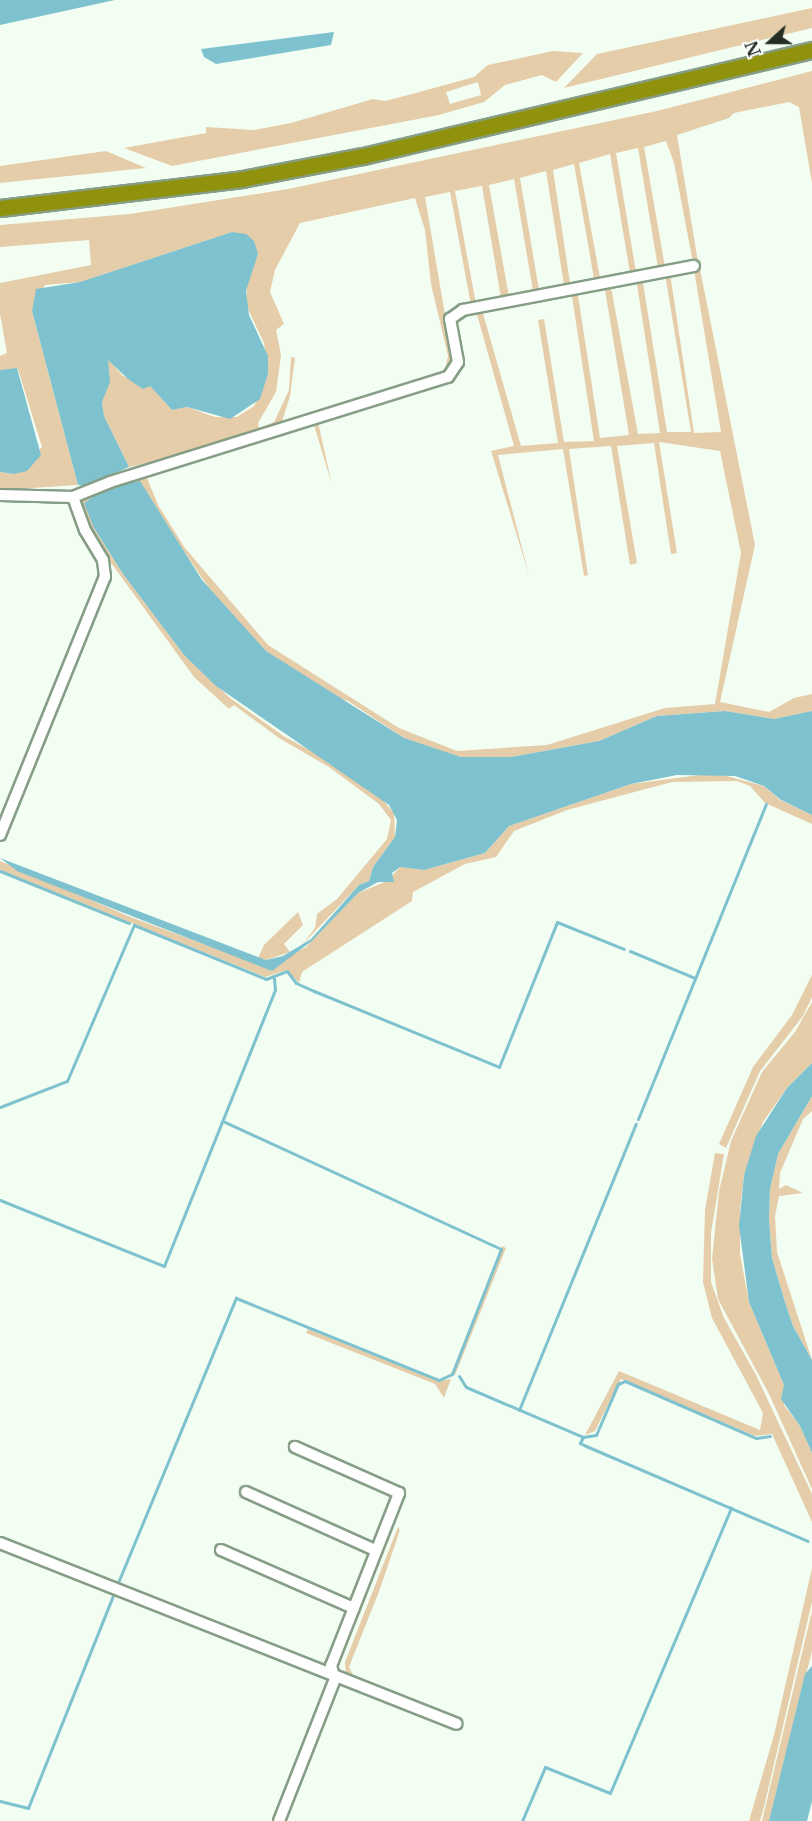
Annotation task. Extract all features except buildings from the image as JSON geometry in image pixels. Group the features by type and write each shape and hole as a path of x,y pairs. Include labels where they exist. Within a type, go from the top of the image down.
{"highway":[{"path":"0,208 243,179 363,156 812,50"}],"street":[{"path":"0,495 73,497 110,482 448,377 458,367 450,319 456,312 542,292 694,266"},
{"path":"0,836 105,577 103,560 73,497"},
{"path":"279,1821 334,1679 331,1666 399,1493 395,1488 295,1448"},
{"path":"246,1492 375,1550"},
{"path":"0,1543 334,1679 456,1724"},
{"path":"221,1550 354,1608"}],"shaded area":[{"path":"812,8 812,28 564,88 597,54"},
{"path":"553,51 583,53 556,82 542,75 505,85 484,102 439,115 172,166 124,148 206,133 206,127 254,130 291,123 373,99 385,101 474,77 488,65","holes":["478,82 481,95 450,104 446,92"]},
{"path":"812,71 812,183 799,107 789,102 734,113 729,118 677,135 698,262 693,263 674,163 666,141 644,147 665,267 658,268 638,148 616,153 636,272 630,273 610,154 579,163 600,278 594,279 574,164 553,170 570,283 564,285 546,171 520,178 539,290 533,291 514,179 489,185 509,297 501,298 482,186 455,191 476,304 471,305 450,192 425,197 453,362 444,374 448,356 431,284 425,230 415,198 300,223 275,270 270,292 284,324 276,330 281,355 276,392 258,423 259,428 274,422 289,390 291,357 295,358 290,396 280,428 150,466 147,463 129,467 104,416 102,402 108,359 123,376 150,386 172,410 187,407 215,417 237,417 254,406 268,374 264,343 246,305 247,281 258,254 232,232 80,282 45,285 32,311 78,485 0,490 0,472 14,474 42,447 18,369 0,370 0,356 7,353 0,314 0,283 91,265 89,240 0,247 0,225 130,214 288,189 657,111"},
{"path":"106,151 146,168 0,183 0,166"},
{"path":"700,269 755,545 720,702 769,712 794,698 812,694 812,711 774,719 725,711 657,716 599,741 511,757 461,757 429,748 404,738 348,701 330,695 266,651 219,603 156,510 130,482 107,488 94,528 123,574 184,655 230,698 285,737 330,761 382,799 394,813 395,837 373,867 369,881 359,885 302,945 315,928 317,914 337,899 387,839 391,820 379,804 329,767 279,738 234,705 229,709 194,677 93,538 79,504 83,498 93,492 318,422 332,485 314,425 147,478 158,505 185,548 268,645 399,728 457,751 547,745 665,708 715,704 741,553 720,451 659,442 677,553 671,554 654,443 617,446 637,563 630,565 611,446 569,449 588,575 584,576 563,449 498,455 529,575 491,451 514,446 476,311 482,310 521,446 558,443 538,320 544,319 564,442 594,441 571,290 577,289 600,438 629,435 604,284 610,282 638,434 660,433 636,278 642,277 667,432 691,432 665,274 670,273 694,433 721,432 694,270"},
{"path":"715,773 764,786 780,800 812,815 812,824 765,803 750,786 737,781 672,782 567,810 514,831 496,857 465,864 413,892 412,901 302,972 299,983 287,970 265,977 0,870 0,861 128,916 268,968 306,947 358,893 387,881 400,867 424,870 485,853 509,826 631,784"},
{"path":"298,912 303,925 284,944 290,952 266,960 258,958 264,945"},
{"path":"812,975 812,997 803,1016 760,1071 726,1148 719,1144 753,1067 792,1015"},
{"path":"812,1002 812,1063 787,1088 763,1122 744,1175 740,1210 740,1254 749,1302 784,1385 784,1405 800,1426 812,1453 812,1489 769,1394 718,1299 712,1259 719,1191 731,1141 762,1072 795,1032"},
{"path":"812,1096 812,1111 803,1119 780,1173 779,1189 786,1185 803,1193 779,1196 775,1216 777,1252 812,1360 793,1326 784,1299 772,1258 769,1219 770,1189 778,1154"},
{"path":"715,1153 724,1154 711,1233 711,1282 724,1318 756,1375 812,1494 812,1522 772,1434 755,1436 621,1379 595,1431 585,1435 619,1371 760,1430 763,1413 712,1318 703,1282 705,1210"},
{"path":"502,1246 506,1248 455,1375 451,1376"},
{"path":"308,1329 439,1381 451,1379 444,1398 435,1384 306,1333"},
{"path":"398,1527 400,1530 380,1589 349,1667 355,1679 346,1675 345,1662"},
{"path":"812,1568 812,1602 764,1807 760,1821 749,1821 774,1735"},
{"path":"812,1611 812,1651 769,1821 762,1821"}],"water":[{"path":"0,0 115,0 0,25"},
{"path":"334,32 331,45 216,64 204,57 201,49"},
{"path":"232,232 246,234 254,241 258,254 246,291 249,315 268,356 268,374 260,399 230,419 187,407 172,410 150,386 143,389 128,379 108,360 110,382 102,402 104,416 129,467 85,486 78,485 32,311 36,289 80,282"},
{"path":"17,368 41,455 27,471 14,474 0,472 0,370"},
{"path":"140,481 202,580 266,651 404,738 461,757 511,757 599,741 657,716 725,711 774,719 812,711 812,815 781,800 764,786 735,776 677,775 631,784 509,826 485,853 424,870 400,867 392,873 394,882 378,882 358,893 312,941 272,971 17,871 0,858 266,960 283,956 311,939 359,885 369,881 373,867 395,837 397,820 389,805 216,686 184,655 123,574 94,528 84,503 107,488"},
{"path":"812,1063 812,1096 778,1154 770,1189 769,1219 772,1258 784,1299 793,1326 812,1360 812,1453 800,1426 781,1399 784,1385 749,1302 739,1226 744,1175 756,1136 787,1088"},
{"path":"812,1666 812,1801 807,1821 769,1821 805,1674"}],"waterway":[{"path":"638,1119 766,804"},
{"path":"0,871 129,923"},
{"path":"0,1107 67,1081 134,925 266,979 287,971 296,983 499,1067 557,922 624,949"},
{"path":"630,951 695,978"},
{"path":"0,1200 164,1266 275,990 274,978"},
{"path":"117,1585 236,1298 439,1380 452,1374 501,1249 223,1121"},
{"path":"519,1410 636,1124"},
{"path":"459,1376 466,1387 583,1437 596,1435 618,1384 625,1381 756,1438 770,1436"},
{"path":"583,1437 580,1443 586,1446 808,1541"},
{"path":"522,1821 545,1767 610,1793 731,1508"},
{"path":"0,1801 28,1808 113,1595"}]}
